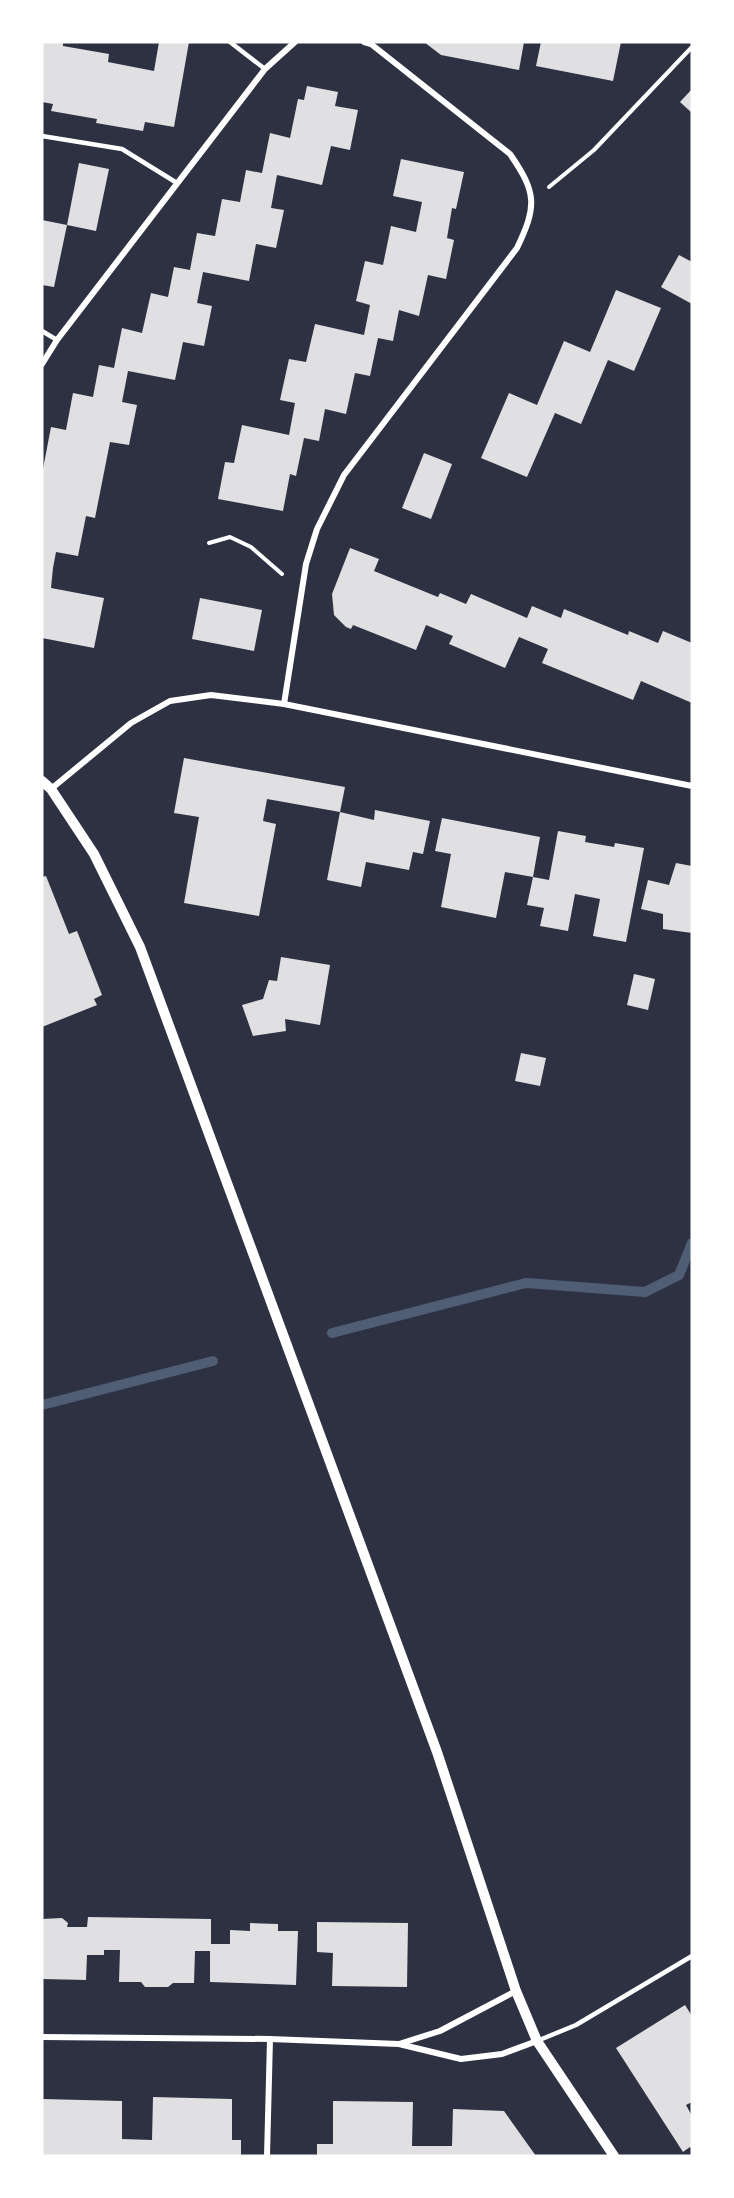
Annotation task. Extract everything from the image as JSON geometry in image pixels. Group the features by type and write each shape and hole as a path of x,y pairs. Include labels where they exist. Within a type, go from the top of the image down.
{"street":[{"path":"42,364 57,340 265,69 295,42"},
{"path":"284,704 306,564 317,529 344,475 517,248 529,222 533,200 524,174 510,154 371,44 364,42"},
{"path":"51,789 131,723 170,701 211,696 284,704 692,786"},
{"path":"42,781 51,789 94,854 140,947 437,1752 516,1991 537,2041 614,2156"},
{"path":"399,2044 440,2031 516,1991"},
{"path":"42,2037 270,2039 399,2044 461,2059 502,2054 537,2041"},
{"path":"267,2156 270,2039"}],"lane":[{"path":"230,42 265,69"},
{"path":"42,136 122,149 177,183"},
{"path":"42,331 57,340"},
{"path":"537,2041 576,2025 692,1956"}],"path":[{"path":"533,200 594,150 692,47"},
{"path":"208,543 230,537 251,547 302,590"}],"building":[{"path":"42,42 63,42 63,46 109,54 108,62 154,71 159,42 189,42 174,127 145,122 143,131 96,123 97,119 51,111 53,104 42,102"},
{"path":"424,42 524,42 519,70 441,55"},
{"path":"541,42 621,42 613,81 536,66"},
{"path":"307,86 338,92 335,106 358,110 350,150 331,146 322,185 277,175 271,208 284,210 276,248 256,244 249,281 203,272 197,303 212,306 204,346 183,342 175,380 128,371 122,402 137,405 129,445 110,442 95,518 86,516 78,556 56,552 53,568 51,588 104,598 94,648 42,638 42,474 51,427 66,430 73,393 93,397 99,365 114,368 122,328 142,333 151,293 168,297 174,267 190,270 197,233 215,236 222,199 240,202 246,170 262,173 270,133 290,138 298,99 304,100"},
{"path":"692,89 692,113 680,102"},
{"path":"401,159 464,172 456,209 452,208 447,238 454,240 446,279 428,275 419,316 399,310 393,341 378,338 370,376 355,373 346,414 325,409 319,441 304,438 296,476 290,474 283,511 218,499 225,462 234,463 242,425 289,435 295,403 280,400 289,359 306,362 315,324 364,335 370,305 356,301 365,261 383,265 391,226 416,232 422,202 393,196"},
{"path":"79,163 109,169 96,231 67,225"},
{"path":"42,220 67,225 54,287 42,285"},
{"path":"679,255 692,262 692,304 661,287"},
{"path":"616,290 661,308 634,371 608,360 581,424 555,413 527,477 481,458 509,393 537,405 564,341 590,352"},
{"path":"424,453 452,464 431,519 402,508"},
{"path":"350,548 379,559 374,571 438,597 440,593 466,604 471,594 527,618 532,606 561,618 564,609 628,635 629,631 658,643 663,631 692,643 692,703 641,681 633,700 542,663 548,649 519,637 505,668 449,644 453,636 426,625 416,650 353,625 351,629 346,627 334,615 332,594"},
{"path":"200,598 262,610 254,651 192,639"},
{"path":"184,758 345,787 340,812 267,799 263,821 276,824 259,916 184,903 199,817 174,813"},
{"path":"375,810 430,821 423,854 413,852 409,870 366,862 361,887 327,880 340,812 374,820"},
{"path":"442,818 540,837 533,877 505,872 496,918 441,907 451,854 435,851"},
{"path":"558,831 586,836 585,842 614,847 615,843 644,848 626,942 593,936 600,899 575,894 568,931 540,926 544,908 527,905 533,877 549,880"},
{"path":"676,863 692,866 692,933 663,929 663,914 641,909 648,880 669,885"},
{"path":"46,876 69,934 77,931 102,995 94,999 97,1005 42,1027 42,877"},
{"path":"281,957 330,965 320,1025 285,1019 286,1031 253,1036 242,1005 263,999 269,980 277,981"},
{"path":"634,974 655,979 648,1010 627,1005"},
{"path":"521,1053 546,1058 540,1086 515,1081"},
{"path":"88,1917 211,1919 211,1944 230,1944 230,1930 250,1931 250,1923 278,1924 278,1931 298,1931 296,1985 210,1982 210,1951 195,1951 194,1983 173,1983 168,1987 145,1987 141,1982 119,1982 120,1950 104,1950 104,1955 87,1955 86,1980 42,1979 42,1919 62,1918 68,1923 67,1927 87,1927"},
{"path":"317,1922 408,1923 407,1987 332,1986 333,1953 317,1952"},
{"path":"685,2005 692,2016 692,2102 686,2105 692,2116 692,2150 690,2147 683,2152 616,2048"},
{"path":"153,2097 232,2099 232,2140 241,2140 241,2156 42,2156 43,2099 122,2101 122,2139 152,2140"},
{"path":"333,2101 413,2102 412,2146 452,2146 453,2109 504,2111 536,2156 317,2156 317,2144 333,2144"}],"waterway":[{"path":"332,1333 526,1283 645,1292 679,1275 692,1243"},
{"path":"42,1405 213,1361"}]}
